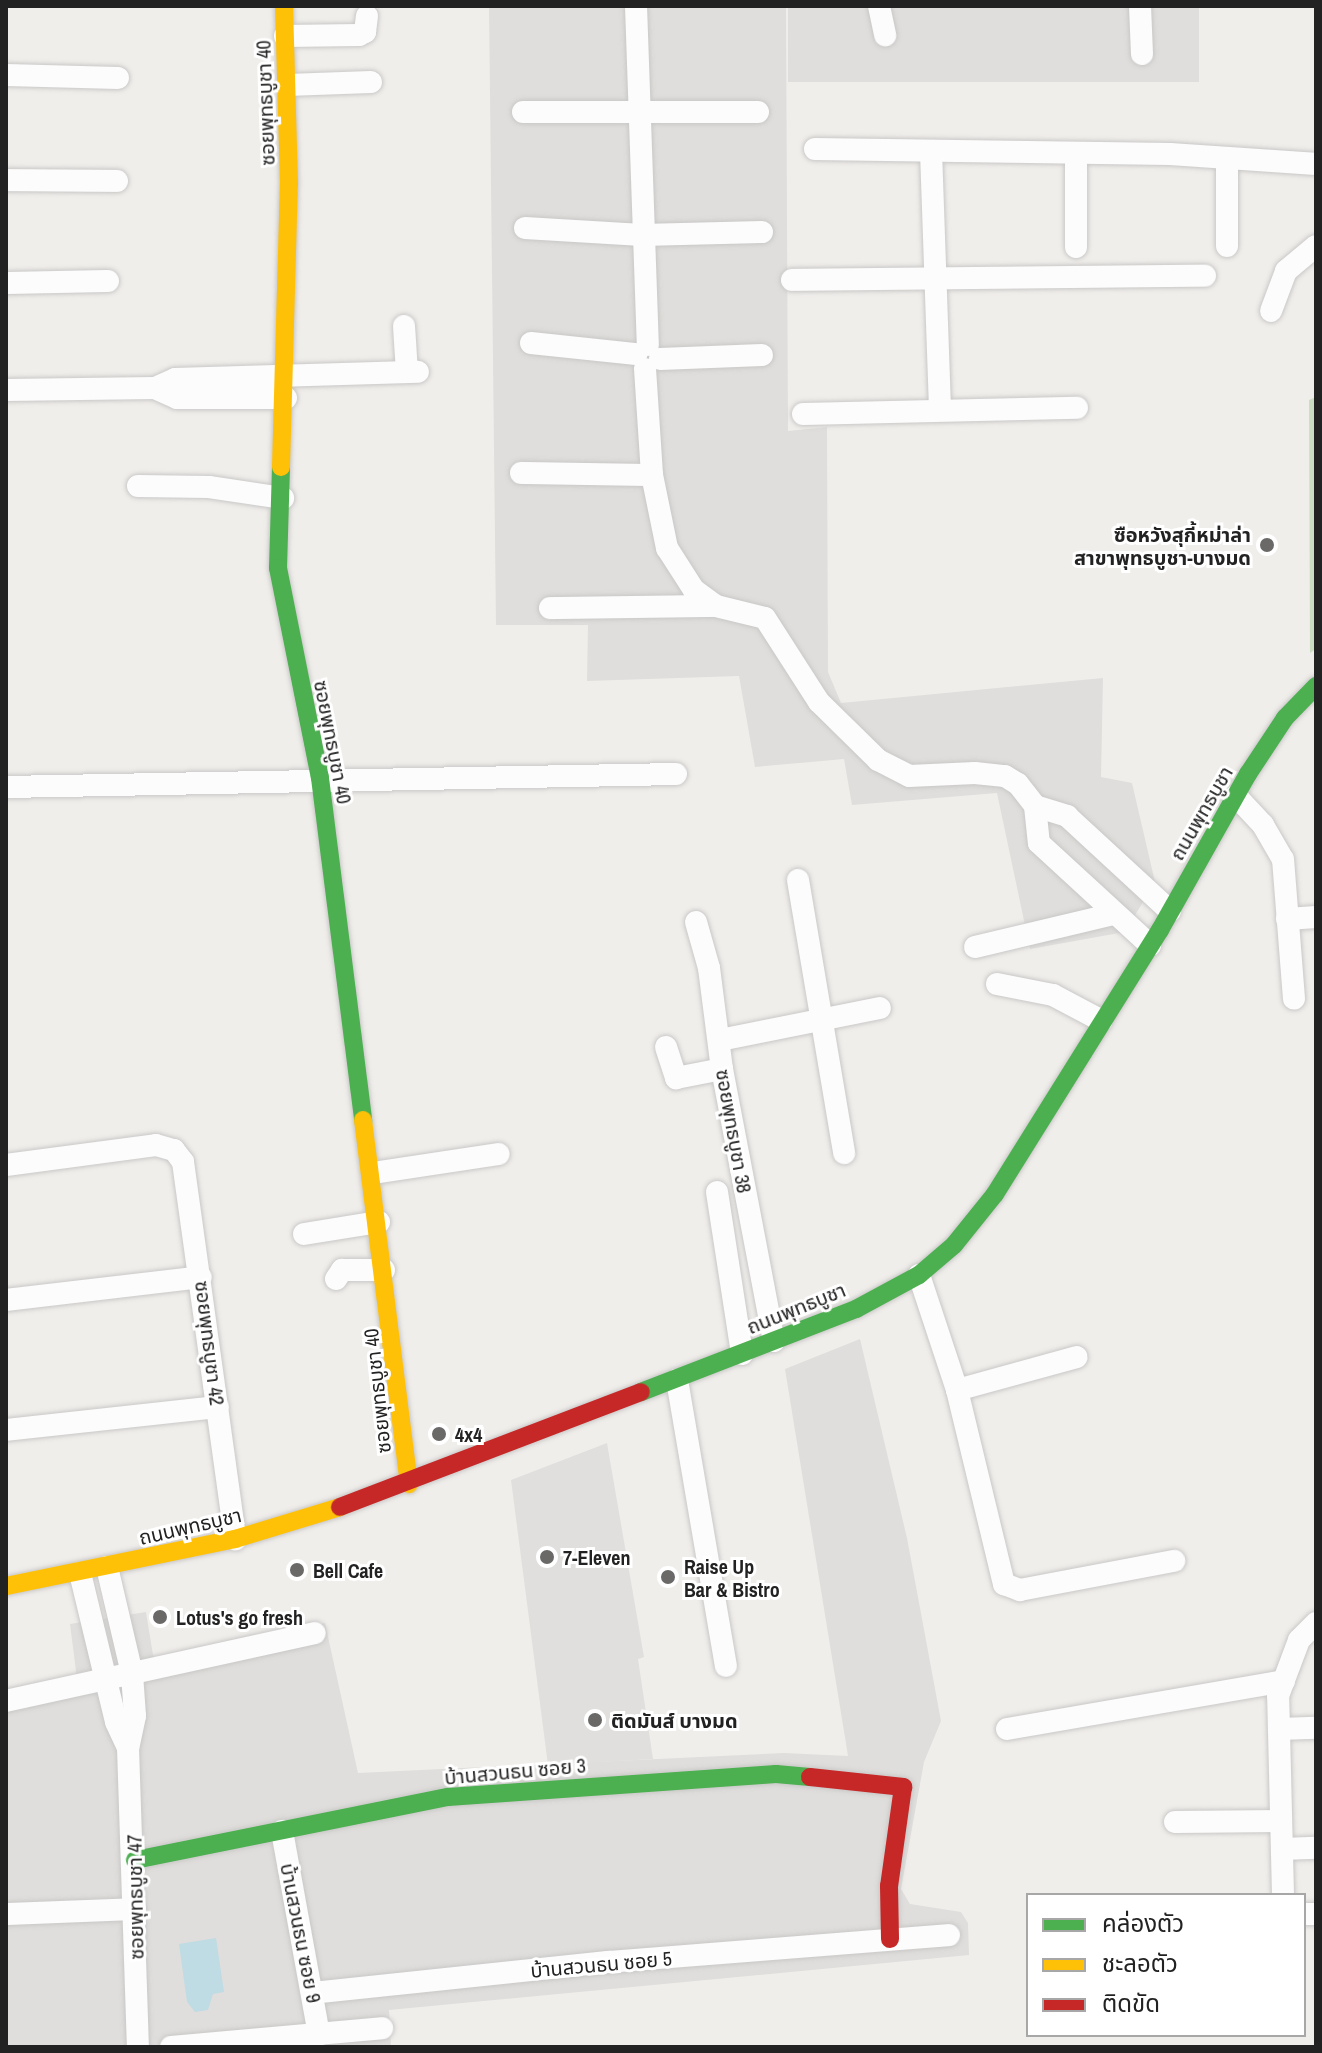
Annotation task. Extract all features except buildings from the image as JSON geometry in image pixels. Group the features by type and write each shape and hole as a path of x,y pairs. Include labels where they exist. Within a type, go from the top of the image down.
{"street":[{"name":"ซอยพุทธบูชา 40","path":"284,6 287,85 286,387 278,568 282,605 320,778 373,1173 409,1484"},
{"path":"636,6 652,475 667,548 694,590 716,606"},
{"path":"879,6 885,35"},
{"path":"1140,6 1142,54"},
{"path":"285,36 359,35 365,32 367,16"},
{"path":"6,75 118,78"},
{"path":"287,85 371,82"},
{"path":"523,112 639,115 758,112"},
{"path":"815,149 1076,153 1316,164"},
{"path":"931,151 940,408"},
{"path":"1076,153 1076,247"},
{"path":"1227,159 1227,246"},
{"path":"6,180 117,181"},
{"path":"525,228 642,235 762,232"},
{"path":"1271,311 1286,271 1316,246"},
{"path":"792,280 1205,276"},
{"path":"6,283 108,281"},
{"path":"6,390 155,388 175,379 286,387 412,372 404,326"},
{"path":"531,343 647,357 762,355"},
{"path":"803,414 940,408 1077,408"},
{"path":"521,473 652,475"},
{"path":"138,486 209,487 283,498"},
{"path":"550,608 716,606 765,618 819,702 878,760 909,776 1005,776 1035,806 1067,816 1170,911"},
{"name":"ถนนพุทธบูชา","path":"6,1586 235,1539 409,1484 869,1303 919,1275 981,1215 1150,945 1285,718 1316,686"},
{"path":"6,787 320,778 676,774"},
{"path":"1236,796 1279,849 1294,999"},
{"path":"1035,806 1039,843 1150,945"},
{"path":"798,880 844,1153"},
{"path":"975,947 1113,914"},
{"path":"1287,919 1316,917"},
{"name":"ซอยพุทธบูชา 38","path":"696,922 774,1341"},
{"path":"997,984 1053,995 1102,1021"},
{"path":"720,1040 880,1008"},
{"path":"666,1047 676,1078 722,1069"},
{"name":"ซอยพุทธบูชา 42","path":"6,1165 156,1145 174,1150 183,1162 235,1539"},
{"path":"373,1173 499,1154"},
{"path":"717,1192 742,1354"},
{"path":"304,1234 379,1222"},
{"path":"336,1279 342,1270 384,1270"},
{"path":"919,1275 957,1390 1004,1584 1020,1590 1174,1561"},
{"path":"6,1300 201,1277"},
{"path":"957,1390 1077,1357"},
{"path":"677,1380 726,1666"},
{"path":"6,1430 218,1407"},
{"name":"ซอยพุทธบูชา 47","path":"107,1567 132,1674 135,1716 128,1748"},
{"name":"ซอยพุทธบูชา 47","path":"80,1573 105,1681 128,1748 135,1860 138,2047"},
{"path":"1283,1893 1278,1696 1299,1640 1316,1623"},
{"path":"6,1701 315,1633"},
{"path":"1007,1729 1284,1681"},
{"path":"1279,1729 1316,1728"},
{"name":"บ้านสวนธน ซอย 3","path":"135,1860 448,1797 748,1774 903,1787 889,1886 890,1939"},
{"path":"1175,1822 1281,1821"},
{"name":"บ้านสวนธน ซอย 9","path":"282,1831 319,2035"},
{"path":"1282,1849 1316,1848"},
{"path":"6,1914 135,1909"},
{"name":"บ้านสวนธน ซอย 5","path":"312,1993 949,1935"},
{"path":"171,2047 382,2028"}],"shaded area":[{"path":"489,6 786,6 788,431 827,427 828,672 841,703 1103,678 1101,777 1132,783 1155,882 1125,932 1030,949 997,793 852,805 844,759 755,767 739,676 587,681 588,625 496,625"},
{"path":"788,6 1199,6 1199,82 788,82"},
{"path":"860,1339 907,1538 941,1721 924,1762 901,1889 910,1904 961,1912 968,1923 969,1955 389,2010 391,2047 6,2047 6,1693 77,1679 70,1624 146,1612 154,1661 325,1623 358,1773 784,1753 848,1756 785,1369"},
{"path":"607,1443 644,1657 638,1659 653,1759 548,1765 511,1480"}],"green space":[{"path":"1316,397 1316,649 1310,653 1309,400"}],"water":[{"path":"216,1938 224,1992 213,1994 208,2010 195,2012 187,2002 179,1944"}],"traffic: fast":[{"path":"281,467 278,568 320,778 363,1120"},
{"path":"641,1392 856,1309 919,1275 954,1245 995,1194 1160,930 1248,774 1285,718 1316,686"},
{"path":"135,1860 448,1797 776,1774 810,1777"}],"traffic: slow":[{"path":"281,467 289,184 284,6"},
{"path":"363,1120 409,1484"},
{"path":"6,1586 235,1539 340,1507"}],"traffic: jam":[{"path":"340,1507 641,1392"},
{"path":"810,1777 903,1787 889,1886 890,1939"}],"place":[{"name":"ซือหวังสุกี้หม่าล่า สาขาพุทธบูชา-บางมด","path":"1267,545"},
{"name":"4x4","path":"439,1434"},
{"name":"7-Eleven","path":"547,1557"},
{"name":"Bell Cafe","path":"297,1570"},
{"name":"Raise Up Bar & Bistro","path":"668,1577"},
{"name":"Lotus's go fresh","path":"160,1617"},
{"name":"ติดมันส์ บางมด","path":"595,1720"}]}
